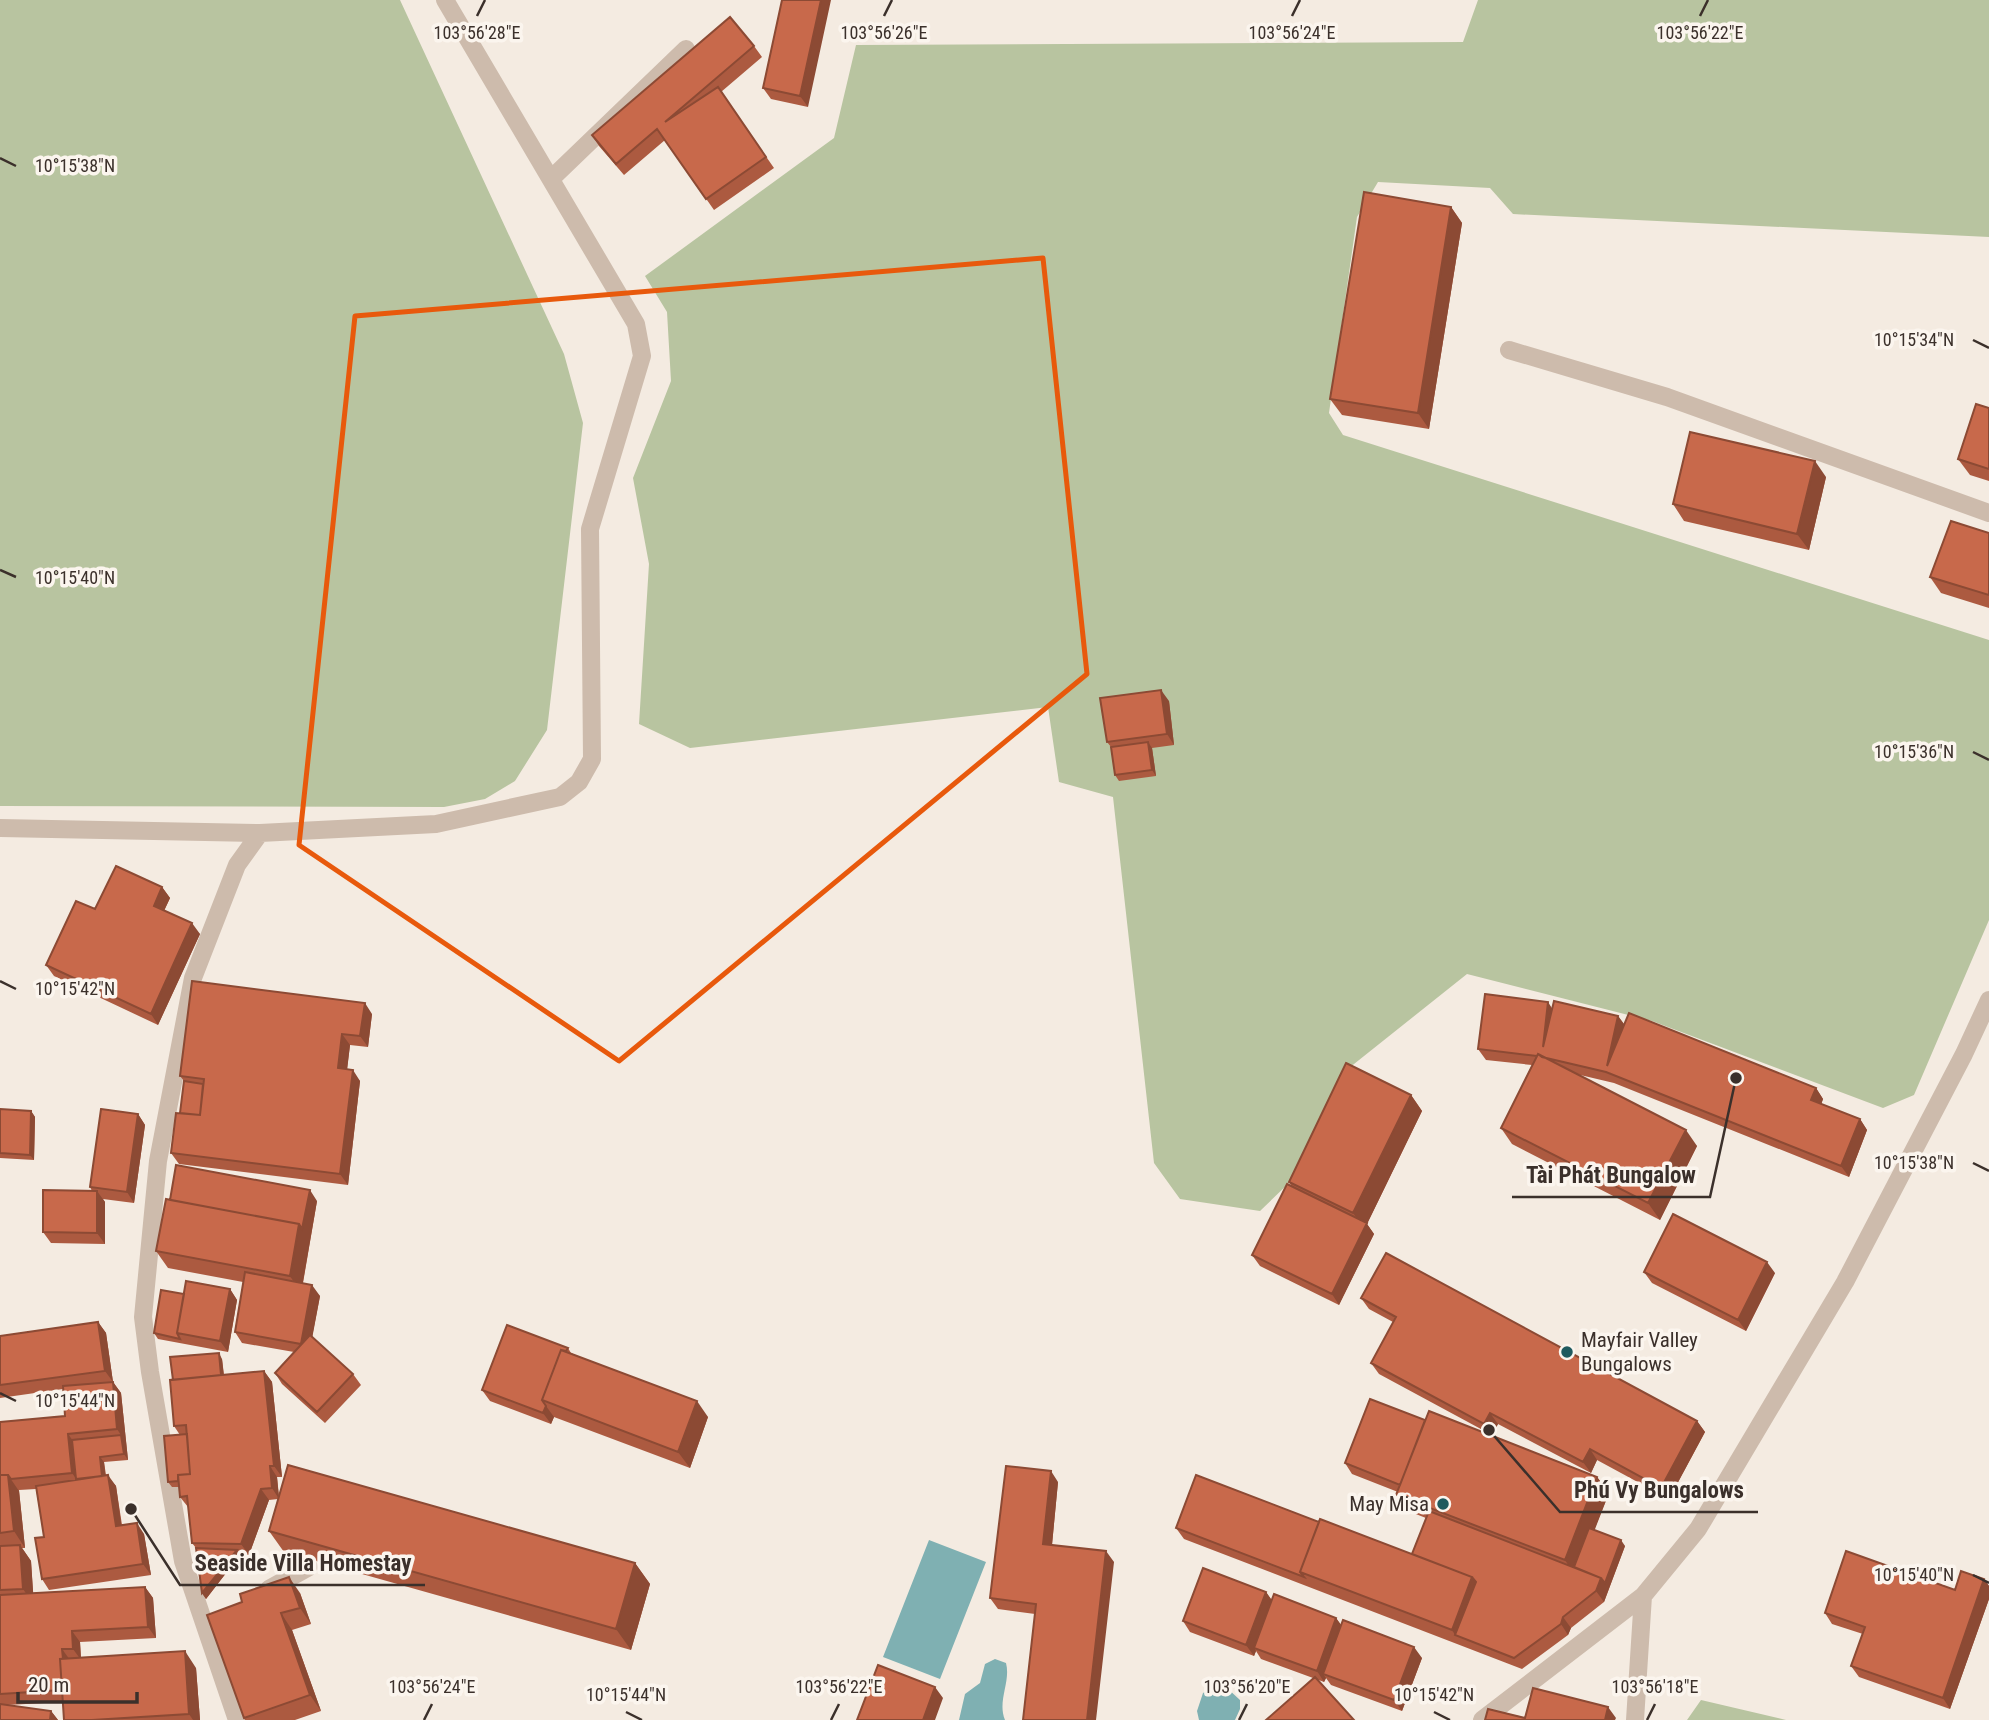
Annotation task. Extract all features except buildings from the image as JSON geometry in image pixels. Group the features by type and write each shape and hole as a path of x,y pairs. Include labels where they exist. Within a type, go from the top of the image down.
{"street":[{"path":"0,828 260,833 436,824 560,797 579,782 592,759 590,529 642,356 636,324 445,0"},
{"path":"552,178 686,49"},
{"path":"1509,350 1667,397 1989,513"},
{"path":"237,1720 210,1621 183,1562 143,1317 159,1161 192,978 237,865 260,833"},
{"path":"1482,1720 1643,1596 1698,1529 1846,1282 1964,1055 1989,1000"},
{"path":"251,1599 309,1567"},
{"path":"1636,1720 1643,1596"}],"highlighted area":[{"path":"1043,258 1087,674 619,1061 299,845 355,316"}],"green space":[{"path":"0,0 400,0 564,354 583,423 547,730 515,781 485,799 444,807 0,806"},
{"path":"1478,0 1989,0 1989,237 1513,214 1490,188 1378,182 1357,217 1329,413 1343,435 1989,640 1989,920 1914,1095 1883,1108 1652,1021 1467,974 1349,1068 1289,1183 1260,1211 1180,1199 1154,1163 1113,797 1059,782 1048,707 690,748 639,724 649,564 633,478 671,381 667,312 645,276 834,138 856,45 1463,42"},
{"path":"1701,1700 1786,1720 1687,1720"}],"water":[{"path":"929,1540 986,1562 940,1679 883,1657"},
{"path":"995,1659 1006,1663 1007,1677 1002,1706 1005,1720 959,1720 965,1694 980,1683 985,1664"},
{"path":"1216,1686 1227,1688 1240,1700 1240,1709 1235,1720 1199,1720 1197,1711 1203,1693"}],"place":[{"name":"Tài Phát Bungalow","path":"1736,1078"},
{"name":"Mayfair Valley Bungalows","path":"1567,1352"},
{"name":"Phú Vy Bungalows","path":"1489,1430"},
{"name":"May Misa","path":"1443,1504"},
{"name":"Seaside Villa Homestay","path":"131,1509"}]}
